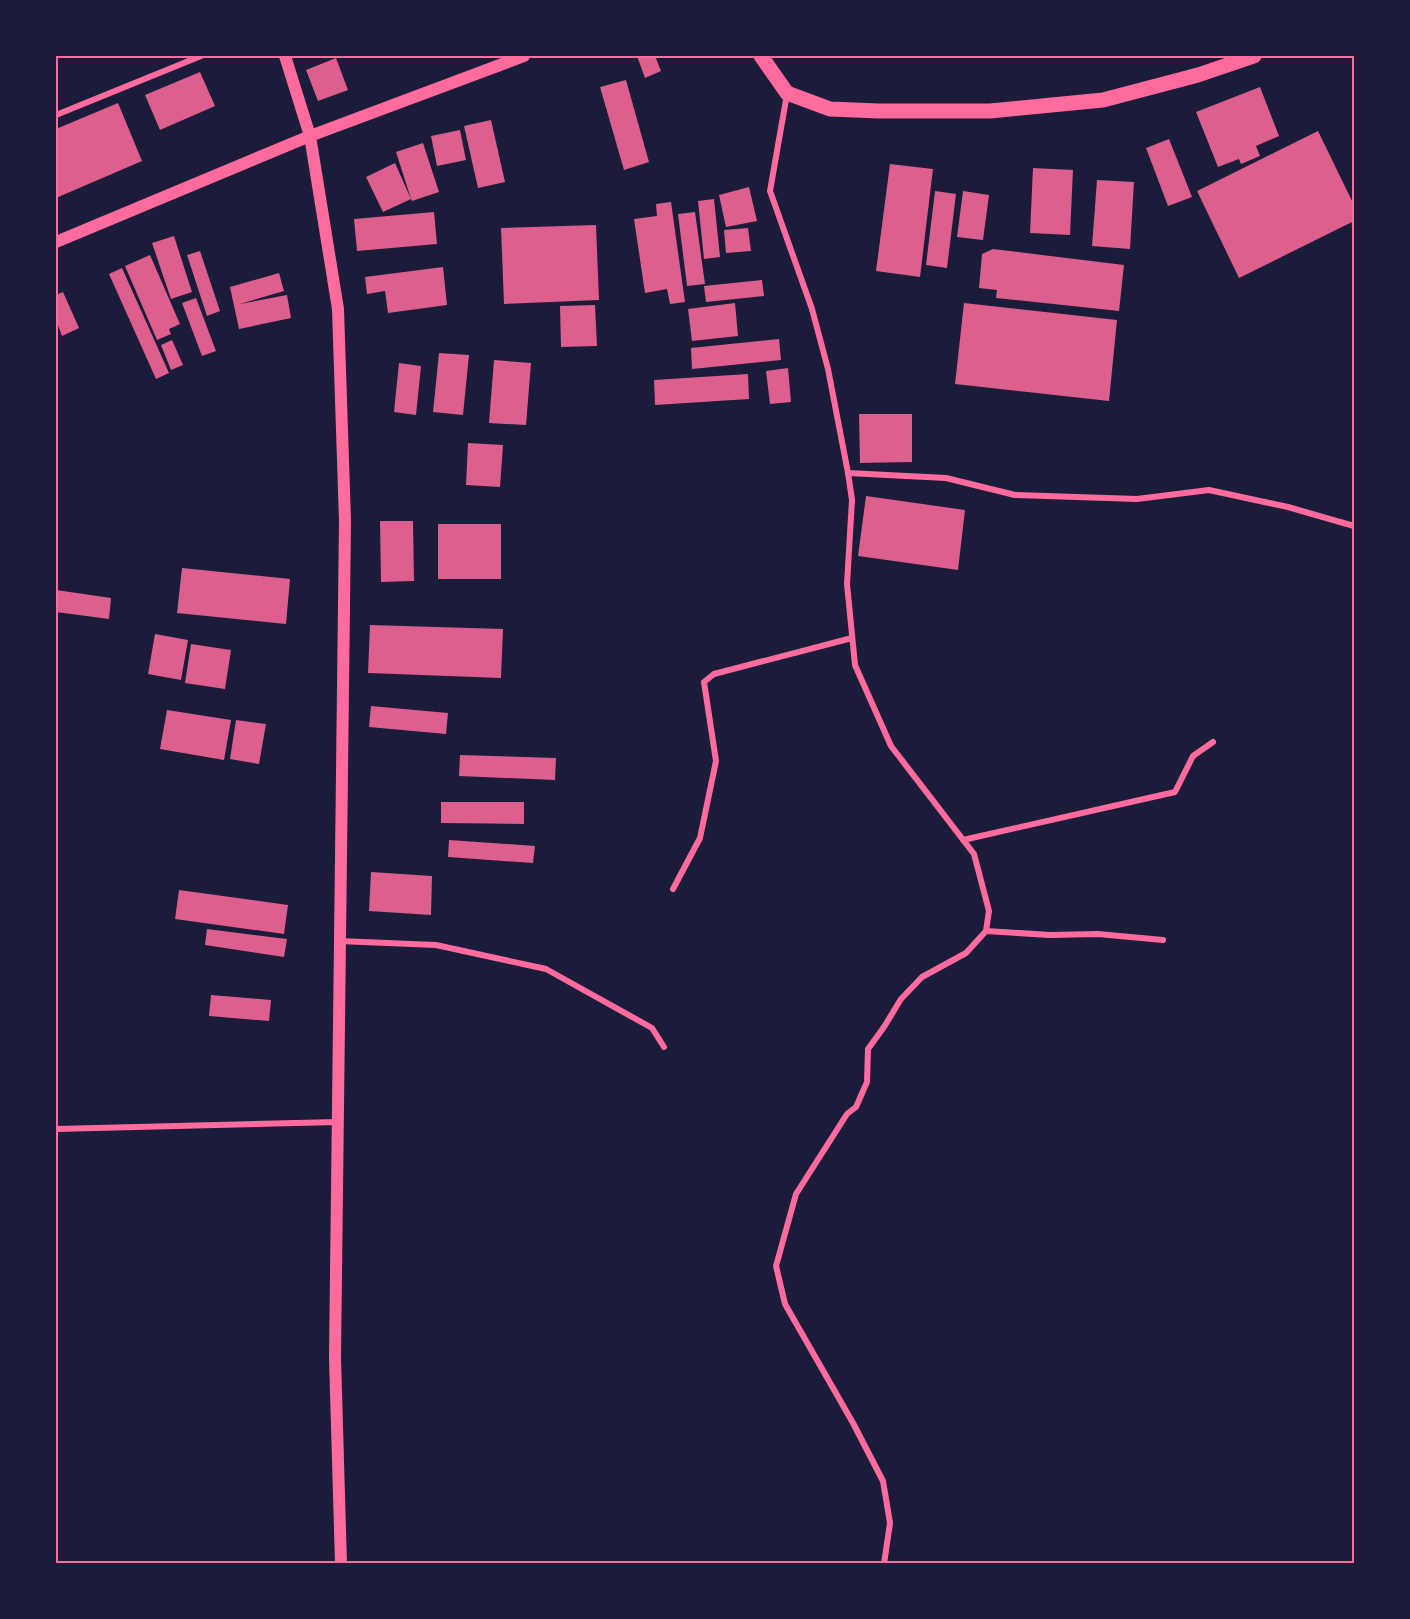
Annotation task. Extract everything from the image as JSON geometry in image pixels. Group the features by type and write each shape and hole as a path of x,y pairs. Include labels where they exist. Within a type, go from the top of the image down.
{"main road":[{"path":"285,56 310,136 338,320 345,521 335,1358 341,1563"},
{"path":"56,242 310,136 524,56"},
{"path":"761,56 787,93 830,109 990,111 1103,100 1198,75 1245,57"}],"street":[{"path":"56,115 201,56"},
{"path":"787,93 770,191 812,309 828,369 848,473 852,500 847,584 855,664 891,746 974,854 989,911 986,931 966,953 922,977 901,999 868,1049 867,1082 856,1107 847,1114 796,1194 776,1266 785,1304 854,1423 883,1481 890,1523 884,1563"},
{"path":"848,473 946,478 1015,495 1137,499 1209,490 1288,507 1354,526"},
{"path":"673,889 700,838 716,760 704,682 714,674 852,638"},
{"path":"963,840 1175,792 1193,756 1214,742"},
{"path":"986,931 1050,935 1098,934 1163,940"},
{"path":"339,940 436,945 546,969 652,1028 664,1047"},
{"path":"56,1129 337,1122"}],"building":[{"path":"637,56 655,56 661,71 645,78"},
{"path":"336,58 348,90 318,101 306,70"},
{"path":"200,72 215,106 160,130 145,95"},
{"path":"626,80 649,162 624,170 600,87"},
{"path":"1260,87 1279,136 1256,146 1260,156 1241,164 1239,159 1218,167 1196,112"},
{"path":"118,103 142,161 56,198 56,129"},
{"path":"491,120 505,182 478,188 464,126"},
{"path":"460,130 466,160 437,166 431,136"},
{"path":"1318,131 1354,205 1354,221 1239,278 1197,191"},
{"path":"1169,139 1192,197 1168,206 1146,148"},
{"path":"423,143 439,192 412,201 396,152"},
{"path":"395,163 411,199 383,212 366,177"},
{"path":"890,164 933,169 920,277 876,271"},
{"path":"1033,168 1073,170 1070,235 1030,233"},
{"path":"1097,180 1134,182 1130,249 1092,246"},
{"path":"749,187 757,221 726,227 719,195"},
{"path":"935,191 956,194 947,268 926,265"},
{"path":"963,191 989,195 983,240 957,237"},
{"path":"714,199 720,257 704,259 698,201"},
{"path":"671,202 685,302 670,304 667,289 645,293 634,219 657,216 656,204"},
{"path":"434,212 437,244 357,251 354,219"},
{"path":"695,212 705,284 687,286 678,214"},
{"path":"596,225 599,300 504,304 501,228"},
{"path":"748,228 751,251 726,253 724,230"},
{"path":"174,236 192,292 171,299 152,243"},
{"path":"993,249 1124,265 1119,311 996,298 997,290 979,288 982,254"},
{"path":"200,251 220,311 207,316 187,255"},
{"path":"150,255 180,324 169,329 171,334 157,340 125,266"},
{"path":"443,267 447,305 388,313 385,291 367,294 365,277"},
{"path":"122,268 169,373 156,379 109,274"},
{"path":"279,273 284,291 240,304 287,295 291,318 239,329 230,287"},
{"path":"762,280 764,296 706,302 704,286"},
{"path":"63,292 79,328 62,336 56,320 56,295"},
{"path":"196,298 216,351 202,356 182,303"},
{"path":"735,303 738,336 692,341 688,309"},
{"path":"964,303 1117,320 1109,401 955,384"},
{"path":"595,305 597,346 561,347 560,306"},
{"path":"779,339 781,360 692,369 691,348"},
{"path":"172,340 183,365 171,370 161,345"},
{"path":"439,353 469,355 463,415 433,412"},
{"path":"494,360 531,363 526,425 489,423"},
{"path":"399,363 421,366 416,415 394,412"},
{"path":"788,368 791,402 770,404 766,371"},
{"path":"748,374 749,399 655,405 654,380"},
{"path":"859,414 912,414 912,462 860,463"},
{"path":"468,443 503,445 500,487 466,485"},
{"path":"866,496 965,510 958,570 858,556"},
{"path":"380,521 413,521 414,581 381,582"},
{"path":"438,524 501,524 501,579 438,579"},
{"path":"182,568 290,579 286,624 177,613"},
{"path":"56,590 111,598 109,619 56,612"},
{"path":"370,625 503,629 501,678 368,673"},
{"path":"155,634 188,640 181,680 148,674"},
{"path":"191,644 231,650 225,689 185,683"},
{"path":"371,706 448,713 446,734 369,727"},
{"path":"167,710 231,720 224,760 160,749"},
{"path":"236,720 266,724 259,764 230,759"},
{"path":"460,755 556,758 555,780 459,776"},
{"path":"441,802 524,802 524,824 441,823"},
{"path":"449,840 535,846 533,863 448,857"},
{"path":"371,872 432,876 431,915 369,911"},
{"path":"179,890 288,905 284,934 175,919"},
{"path":"207,929 287,939 284,957 205,945"},
{"path":"211,995 271,1000 269,1021 209,1016"}]}
